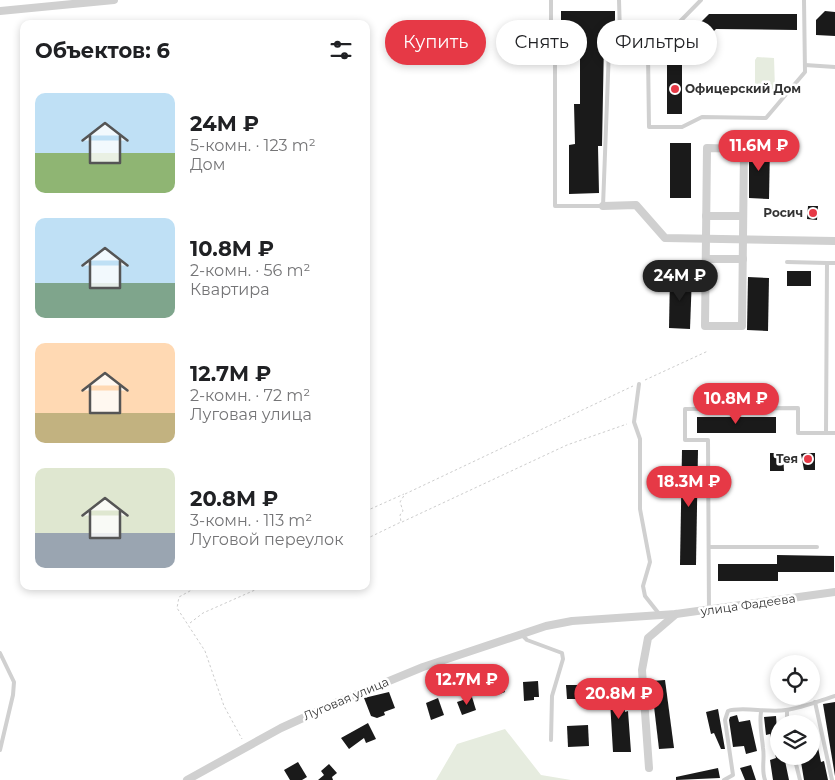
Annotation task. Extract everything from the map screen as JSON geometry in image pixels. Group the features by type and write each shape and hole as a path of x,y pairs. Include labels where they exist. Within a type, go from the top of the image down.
{"street":[{"path":"0,12 84,1 114,0"},
{"path":"707,148 744,149 742,326 705,326 706,239 707,148"},
{"path":"603,206 636,205 665,238 835,241"},
{"path":"706,216 743,216"},
{"path":"706,259 743,259"},
{"name":"улица Фадеева","path":"660,615 835,592"},
{"path":"649,768 642,670 648,638 676,614"},
{"name":"Луговая улица","path":"190,779 281,728 414,670 484,645 572,621 660,615"}],"lane":[{"path":"49,7 56,0"},
{"path":"551,0 551,56 555,64 555,206 603,206 609,48 620,34 620,0"},
{"path":"701,0 648,54 649,127 682,127 702,117 766,118 805,72 804,0"},
{"path":"805,66 835,67"},
{"path":"787,262 835,263"},
{"path":"826,263 826,433"},
{"path":"639,384 634,422 640,440 640,509 650,562 644,586 645,596 660,615"},
{"path":"709,610 708,440 684,440 684,408 798,408 798,433 835,433"},
{"path":"708,547 817,547"},
{"path":"521,634 527,640 562,654 563,659 552,696 551,740"},
{"path":"0,653 14,682 0,750"},
{"path":"820,700 835,696"},
{"path":"724,780 733,778 725,720 728,711 736,708 761,712 787,710 804,705"},
{"path":"816,705 832,780"},
{"path":"787,710 787,715"},
{"path":"761,712 759,726 764,750 762,770 765,780"},
{"path":"796,765 800,780"}],"path":[{"path":"370,509 639,384 664,369 708,351"},
{"path":"370,537 567,445 634,422"},
{"path":"401,522 400,515 403,511 400,502 405,494"},
{"path":"191,590 179,596 177,608 206,651 224,706 247,748"},
{"path":"189,624 203,612 255,590"}],"shaded area":[{"path":"757,57 774,58 775,89 773,93 757,93 755,89 755,60"},
{"path":"505,729 541,775 571,780 436,780 457,744"}],"building":[{"path":"561,11 615,11 615,20 597,20 597,65 604,65 602,146 598,146 599,193 569,194 569,145 575,144 574,104 580,104 580,65 587,65 587,20 561,20"},
{"path":"825,11 835,12 835,36 816,35 816,20"},
{"name":"Офицерский Дом","path":"709,14 797,14 797,30 717,29 717,20 703,20"},
{"name":"Офицерский Дом","path":"667,65 682,65 682,114 667,114"},
{"path":"670,143 691,143 691,198 670,198"},
{"path":"749,145 770,145 769,199 749,198"},
{"name":"Росич","path":"808,206 818,206 817,220 807,219"},
{"path":"787,271 811,271 811,286 787,286"},
{"path":"670,275 692,275 690,329 669,328"},
{"path":"748,277 769,278 768,331 747,330"},
{"path":"697,417 776,417 776,433 697,433"},
{"path":"682,450 698,450 696,565 680,565"},
{"path":"770,453 783,453 784,471 770,471"},
{"name":"Тея","path":"815,453 815,470 804,470 801,454"},
{"path":"777,555 834,556 834,572 778,572 778,581 718,581 718,564 777,564"},
{"path":"501,680 505,692 497,695 492,683"},
{"path":"665,680 674,748 659,749 651,681"},
{"path":"538,681 539,697 534,697 534,700 524,701 523,682"},
{"path":"566,685 587,685 587,699 567,699"},
{"path":"609,686 623,688 625,712 628,711 631,752 613,752 610,701 606,701 605,688"},
{"path":"389,692 395,708 384,712 385,715 377,718 371,716 364,698"},
{"path":"472,697 476,710 462,715 457,702"},
{"path":"438,698 444,715 431,720 426,703"},
{"path":"835,702 835,776 823,704"},
{"path":"718,709 725,749 721,749 714,733 711,734 706,712"},
{"path":"737,715 739,722 750,720 757,751 746,754 744,746 733,747 729,720 730,717"},
{"path":"770,716 770,734 766,735 764,717"},
{"path":"368,723 376,739 366,743 364,738 349,749 341,738"},
{"path":"588,725 589,746 568,747 567,726"},
{"path":"820,757 821,762 824,761 828,780 804,780 802,765 820,765"},
{"path":"298,762 307,777 302,780 290,780 284,770"},
{"path":"329,764 337,773 332,777 333,780 318,780 324,775 321,771"},
{"path":"751,765 756,780 745,780 740,768"},
{"path":"771,765 786,765 789,780 773,780"},
{"path":"718,768 720,778 676,780 676,777"}],"place":[{"name":"Офицерский Дом","path":"675,89"},
{"name":"Росич","path":"813,213"},
{"name":"Тея","path":"808,459"}]}
